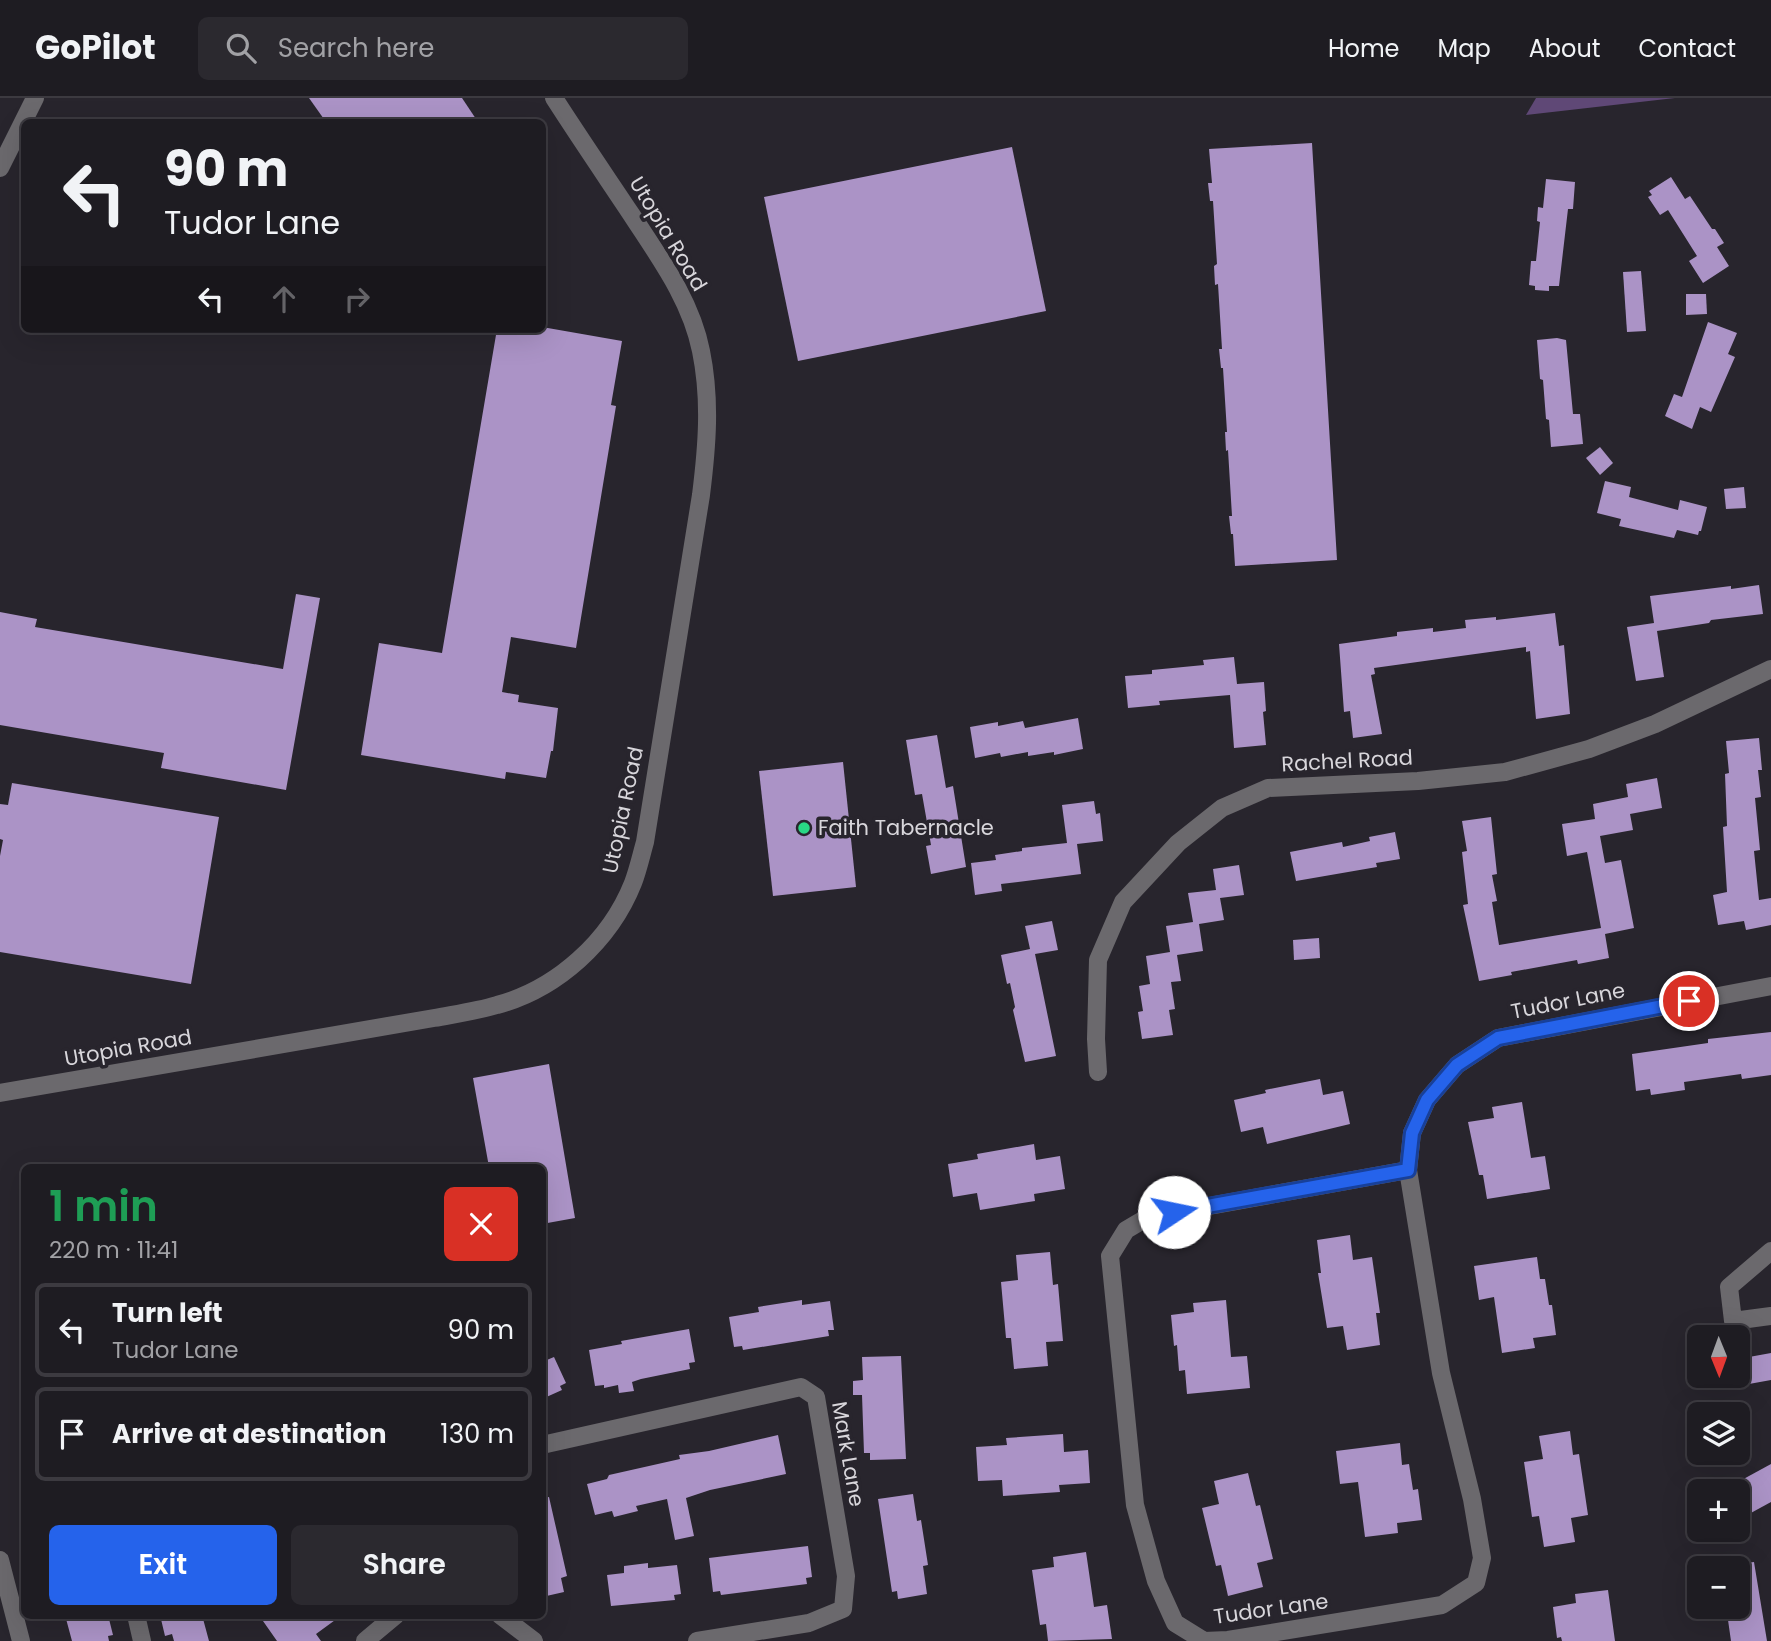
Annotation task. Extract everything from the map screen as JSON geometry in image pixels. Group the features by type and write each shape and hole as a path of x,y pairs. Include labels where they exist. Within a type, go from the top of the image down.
{"street":[{"path":"24,119 35,98"},
{"name":"Utopia Road","path":"0,1093 499,1005 545,986 583,957 614,919 632,884 645,842 701,495 708,442 707,393 701,349 686,306 669,272 554,98"},
{"path":"0,168 21,126"},
{"name":"Rachel Road","path":"1098,1072 1098,960 1123,902 1178,843 1222,808 1268,788 1418,781 1505,772 1589,749 1655,724 1771,669"},
{"name":"Tudor Lane","path":"1408,1170 1148,1217 1126,1230 1110,1256 1135,1505 1156,1581 1175,1623 1203,1641 1228,1640 1442,1605 1476,1583 1482,1559 1472,1499 1441,1373 1408,1170 1412,1133 1427,1100 1457,1065 1498,1038 1771,986"},
{"path":"1771,1251 1729,1287 1733,1321 1771,1316"},
{"name":"Mark Lane","path":"546,1444 801,1387 816,1397 846,1576 843,1609 809,1623 697,1641"},
{"path":"0,1560 5,1595 21,1641"},
{"path":"137,1619 142,1641"},
{"path":"365,1641 391,1619"},
{"path":"505,1619 534,1641"}],"shaded area":[{"path":"1536,98 1675,98 1526,115"}],"building":[{"path":"309,98 462,98 476,119 324,119"},
{"path":"1312,143 1337,560 1235,566 1229,516 1232,516 1223,368 1219,349 1222,349 1218,284 1215,285 1214,266 1217,264 1213,201 1210,201 1208,183 1212,183 1209,149"},
{"path":"1012,147 1046,311 798,361 764,197"},
{"path":"1671,177 1685,199 1690,196 1724,243 1717,247 1729,266 1703,283 1689,261 1697,256 1668,210 1660,215 1648,197 1652,195 1649,191"},
{"path":"1546,179 1575,182 1573,209 1568,209 1559,286 1549,286 1549,291 1535,290 1535,286 1529,285 1531,261 1536,261 1540,222 1537,221 1538,207 1543,208"},
{"path":"1641,271 1646,331 1627,332 1623,272"},
{"path":"1686,294 1706,294 1707,314 1686,315"},
{"path":"1708,322 1737,333 1728,354 1735,357 1711,412 1700,407 1692,429 1665,416 1674,394 1682,397"},
{"path":"546,328 622,341 611,405 616,406 576,648 511,637 502,692 519,695 518,702 558,708 553,751 546,778 506,772 505,779 361,755 379,643 442,653 496,333 546,333"},
{"path":"1537,340 1566,340 1573,414 1580,414 1583,444 1551,447"},
{"path":"1600,447 1613,463 1600,475 1586,458"},
{"path":"1605,481 1631,487 1629,497 1678,510 1680,500 1707,507 1701,531 1698,535 1677,530 1674,538 1619,526 1621,519 1597,513"},
{"path":"1744,487 1746,508 1726,509 1724,489"},
{"path":"1759,585 1763,614 1711,620 1709,623 1657,631 1664,677 1636,681 1627,627 1654,623 1650,596"},
{"path":"296,594 320,598 286,790 161,768 164,753 0,725 0,612 37,619 35,627 283,669"},
{"path":"1555,613 1559,646 1564,645 1570,714 1536,719 1530,651 1526,652 1526,647 1374,668 1375,674 1371,675 1382,734 1353,738 1350,711 1344,712 1339,644 1397,636 1397,632 1466,628 1465,620 1496,617 1496,620"},
{"path":"1234,657 1237,684 1264,682 1266,745 1234,748 1230,695 1159,701 1160,705 1128,708 1125,676 1152,674 1152,670 1204,665 1203,660"},
{"path":"1078,718 1083,749 1054,755 1054,752 1028,756 1028,752 1001,757 1000,753 975,758 970,727 998,722 998,726 1023,721 1025,728"},
{"path":"937,735 946,788 953,786 966,867 931,874 926,846 931,845 922,794 915,795 906,740"},
{"path":"1759,738 1761,797 1755,798 1760,850 1754,851 1759,900 1771,898 1771,925 1746,930 1744,921 1718,925 1713,895 1727,892 1723,827 1727,826 1725,774 1729,773 1726,741"},
{"name":"Faith Tabernacle","path":"843,762 856,887 773,896 759,771"},
{"path":"1657,778 1662,808 1630,814 1633,830 1600,836 1605,863 1621,860 1634,928 1605,934 1609,958 1578,964 1577,960 1479,981 1463,905 1468,904 1462,852 1467,851 1462,821 1491,817 1497,874 1492,875 1497,901 1492,902 1499,945 1601,928 1587,852 1567,856 1562,824 1595,819 1593,804 1628,797 1626,784"},
{"path":"12,783 219,817 191,984 0,952 0,856 3,840 0,839 0,804 8,805"},
{"path":"1094,801 1096,814 1100,813 1103,841 1077,844 1081,874 1001,884 1002,891 975,895 971,863 996,860 995,855 1022,851 1022,848 1067,843 1062,805"},
{"path":"1395,832 1400,859 1376,863 1377,867 1296,881 1290,852 1342,842 1343,847 1370,841 1369,837"},
{"path":"1239,865 1244,895 1220,898 1224,920 1199,924 1203,951 1177,955 1181,981 1171,982 1175,1009 1169,1010 1173,1035 1142,1039 1138,1012 1143,1011 1139,986 1150,984 1146,956 1170,952 1166,926 1193,922 1188,893 1216,890 1213,869"},
{"path":"1052,921 1058,950 1035,954 1056,1056 1025,1062 1010,983 1007,984 1001,955 1030,949 1025,926"},
{"path":"1319,938 1320,958 1294,960 1293,940"},
{"path":"1771,1032 1771,1075 1742,1079 1741,1074 1684,1082 1685,1090 1651,1095 1650,1089 1636,1091 1632,1054 1708,1043 1708,1039"},
{"path":"549,1064 575,1218 546,1223 546,1164 488,1164 473,1078"},
{"path":"1320,1079 1323,1095 1343,1091 1350,1124 1267,1144 1263,1127 1241,1132 1234,1100 1266,1093 1265,1090"},
{"path":"1522,1102 1531,1158 1545,1156 1550,1189 1487,1199 1468,1122 1494,1118 1492,1107"},
{"path":"1034,1144 1036,1160 1060,1156 1065,1189 1034,1194 1035,1201 980,1210 977,1193 953,1197 948,1164 978,1159 977,1154"},
{"path":"1350,1235 1353,1260 1372,1257 1380,1313 1376,1313 1380,1345 1347,1350 1343,1326 1327,1328 1318,1273 1321,1273 1317,1240"},
{"path":"1050,1252 1053,1285 1058,1284 1063,1341 1046,1342 1048,1366 1014,1369 1011,1338 1006,1338 1001,1282 1018,1280 1016,1255"},
{"path":"1537,1257 1540,1279 1545,1279 1549,1305 1552,1305 1556,1335 1533,1338 1535,1348 1502,1353 1494,1297 1479,1300 1474,1266"},
{"path":"802,1300 802,1305 830,1301 834,1330 828,1330 829,1336 743,1350 742,1346 734,1347 729,1317 759,1312 758,1307"},
{"path":"1226,1300 1231,1357 1247,1356 1250,1388 1187,1394 1185,1370 1179,1371 1171,1315 1194,1312 1193,1303"},
{"path":"689,1329 695,1362 689,1363 690,1369 632,1382 634,1391 619,1393 618,1385 604,1388 604,1385 595,1386 589,1350 622,1344 621,1341"},
{"path":"1771,1353 1771,1380 1750,1384 1750,1357"},
{"path":"901,1356 906,1459 870,1460 870,1453 864,1453 862,1395 853,1395 853,1381 863,1380 862,1357"},
{"path":"554,1357 566,1383 560,1386 562,1390 546,1397 546,1360"},
{"path":"1570,1431 1573,1455 1579,1454 1588,1515 1571,1518 1575,1542 1544,1547 1539,1516 1532,1517 1524,1462 1543,1459 1539,1436"},
{"path":"1063,1434 1064,1452 1088,1450 1090,1483 1059,1485 1060,1492 1003,1496 1002,1480 978,1481 976,1447 1007,1445 1006,1438"},
{"path":"778,1435 786,1474 710,1490 686,1498 694,1536 675,1540 667,1499 636,1506 638,1511 614,1517 612,1511 595,1515 587,1484 607,1479 609,1475 680,1459 679,1455"},
{"path":"1400,1443 1402,1465 1409,1464 1413,1490 1418,1489 1422,1520 1397,1523 1398,1533 1365,1537 1358,1482 1340,1484 1336,1451"},
{"path":"1771,1464 1771,1502 1750,1513 1750,1479 1744,1479"},
{"path":"1248,1473 1256,1506 1260,1505 1273,1559 1257,1563 1263,1587 1228,1596 1221,1565 1216,1566 1202,1508 1219,1504 1214,1481"},
{"path":"913,1494 917,1521 921,1520 928,1565 923,1566 927,1594 898,1599 897,1591 892,1592 878,1499"},
{"path":"546,1497 549,1497 567,1576 561,1578 564,1592 546,1596"},
{"path":"808,1546 812,1577 806,1578 807,1584 721,1595 720,1591 713,1592 709,1558"},
{"path":"1086,1552 1094,1607 1107,1605 1112,1639 1048,1641 1046,1624 1040,1625 1032,1570 1054,1567 1053,1557"},
{"path":"1750,1562 1754,1562 1767,1641 1731,1641 1728,1619 1750,1619"},
{"path":"648,1563 648,1568 677,1565 681,1594 674,1595 675,1600 611,1606 607,1575 624,1573 624,1566"},
{"path":"1608,1590 1615,1641 1562,1641 1561,1637 1557,1638 1553,1607 1576,1603 1575,1594"},
{"path":"66,1619 109,1619 113,1635 108,1636 109,1641 72,1641"},
{"path":"161,1619 203,1619 209,1641 174,1641 172,1634 165,1636"},
{"path":"337,1619 316,1634 321,1641 277,1641 263,1621"}],"place":[{"name":"Faith Tabernacle","path":"804,828"}],"route":[{"path":"1174,1212 1408,1170 1412,1133 1427,1100 1457,1065 1498,1038 1689,1001"}]}
